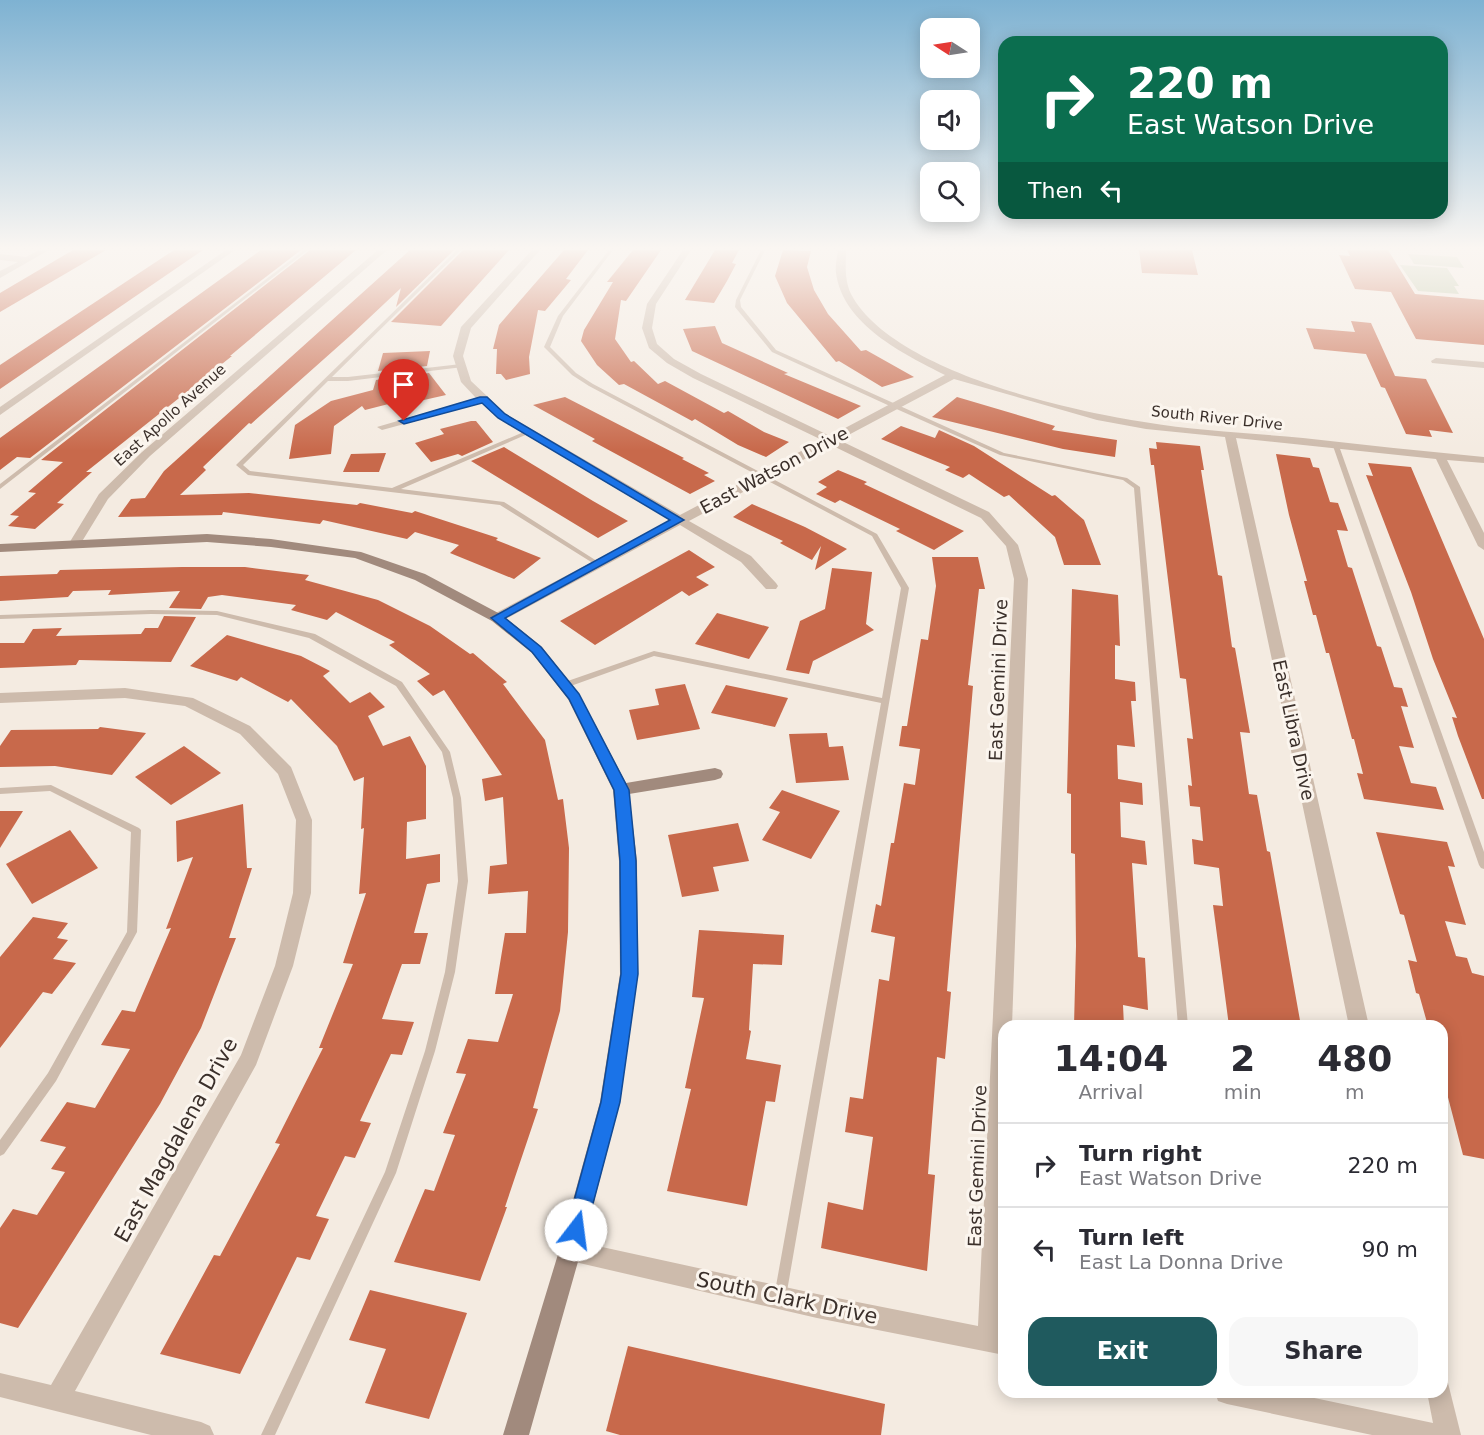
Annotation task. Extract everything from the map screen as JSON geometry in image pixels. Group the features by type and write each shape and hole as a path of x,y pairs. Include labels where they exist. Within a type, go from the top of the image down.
{"street":[{"path":"0,412 136,317"},
{"name":"East Apollo Avenue","path":"74,545 104,497 146,454 305,317"},
{"path":"475,317 466,327 458,356 466,382 483,399 502,416 528,432 746,559 771,586"},
{"name":"East Gemini Drive","path":"648,317 650,342 667,358 697,376 985,515 1012,545 1021,579 1007,1020"},
{"path":"865,317 880,332 911,353 953,375"},
{"path":"1436,361 1484,365"},
{"name":"East Watson Drive","path":"497,618 953,375"},
{"name":"South River Drive","path":"953,375 1024,399 1107,420 1230,435 1484,460"},
{"path":"382,427 483,399"},
{"name":"East Libra Drive","path":"1230,435 1358,1020"},
{"path":"1440,456 1484,546"},
{"path":"0,548 207,538 272,543 357,555 420,577 497,618 537,650 574,697 621,790 628,861 629,974 610,1102 570,1251 516,1435"},
{"name":"East Magdalena Drive","path":"0,698 125,693 188,702 245,730 285,771 304,820 299,903 284,966 249,1059 57,1399"},
{"path":"621,790 716,774"},
{"name":"South Clark Drive","path":"570,1251 780,1298 996,1342"},
{"name":"East Gemini Drive","path":"996,1342 998,1281"},
{"path":"0,1384 201,1435"},
{"path":"1256,1398 1432,1435"},
{"path":"1439,1398 1448,1435"}],"lane":[{"path":"0,487 220,317"},
{"path":"390,317 239,465 248,473 502,503 598,564"},
{"path":"560,317 547,347 574,374 762,477 875,535 905,588 780,1298"},
{"path":"746,317 774,351 1002,454 1125,478 1137,487 1182,1020"},
{"path":"327,379 348,379 461,366"},
{"path":"392,490 528,432"},
{"path":"1336,446 1484,865"},
{"path":"0,617 151,612 217,613 312,636 399,684 446,752 457,798 464,881 450,972 430,1051 390,1173 268,1435"},
{"path":"565,685 654,652 885,701"},
{"path":"0,791 51,788 136,830 132,932 52,1077 0,1150"}],"building":[{"path":"73,317 105,317 0,389 0,365"},
{"path":"168,317 214,317 30,458 17,457 0,470 0,438"},
{"path":"224,317 276,317 230,356 232,356 86,472 92,472 57,503 64,504 35,529 8,526 19,516 10,515 36,493 28,492 63,462 41,460"},
{"path":"335,317 370,317 251,424 249,423 203,467 206,470 180,495 249,493 357,505 360,503 412,513 415,511 498,538 496,540 541,558 514,579 450,553 459,545 415,532 407,539 323,520 320,524 223,512 222,515 118,517 131,499 145,498 164,471"},
{"path":"396,317 449,317 441,326 391,322"},
{"path":"506,317 537,317 529,357 530,374 506,380 501,374 496,374 497,349 493,349 499,325"},
{"path":"592,317 618,317 615,339 631,362 634,361 658,384 665,381 724,413 728,411 764,432 789,442 766,457 738,445 695,419 692,421 624,384 619,385 597,365 581,341 584,330"},
{"path":"799,317 831,317 861,351 866,350 914,377 882,387 839,361 836,362"},
{"path":"1404,317 1484,317 1484,345 1416,339"},
{"path":"1351,321 1371,323 1395,376 1426,379 1453,433 1429,430 1432,437 1406,434 1366,354 1314,349 1306,328 1355,332"},
{"path":"715,326 722,343 788,373 784,374 861,406 838,419 692,351 683,329"},
{"path":"430,351 427,366 378,371 383,353"},
{"path":"429,373 446,395 415,402 412,398 365,410 362,406 334,426 331,454 289,459 295,425 331,401 373,390 376,380"},
{"path":"565,397 684,458 682,459 709,473 704,475 715,481 690,494 592,441 595,439 533,405"},
{"path":"957,397 1055,426 1052,430 1117,440 1115,457 1063,449 932,417"},
{"path":"476,421 493,442 462,456 458,454 431,462 415,443 444,434 440,429"},
{"path":"901,426 935,438 939,430 974,446 1052,496 1055,495 1084,520 1101,565 1064,565 1055,537 1009,495 1004,497 969,474 963,478 945,470 950,467 881,439"},
{"path":"1156,442 1200,446 1204,470 1201,470 1218,575 1222,576 1232,647 1235,648 1250,733 1240,732 1249,794 1257,795 1267,851 1270,852 1300,1020 1228,1020 1213,905 1223,906 1219,868 1194,864 1192,839 1203,841 1200,807 1190,806 1188,785 1192,786 1187,738 1193,739 1186,679 1180,678 1154,465 1151,465 1149,448 1157,449"},
{"path":"504,447 628,521 598,538 471,461"},
{"path":"386,453 379,472 343,472 351,454"},
{"path":"1276,454 1310,458 1313,467 1319,468 1330,502 1338,503 1348,531 1337,530 1348,567 1352,568 1377,646 1381,647 1394,687 1402,688 1408,707 1401,706 1414,748 1399,746 1411,783 1436,787 1444,810 1364,799 1357,773 1363,774 1329,653 1326,653 1316,615 1313,615"},
{"path":"1368,463 1411,467 1484,639 1484,799 1482,799 1458,736 1452,717 1457,718 1366,475 1373,476"},
{"path":"838,470 867,482 864,484 964,531 934,550 896,531 900,529 840,500 835,503 816,494 827,487 818,482"},
{"path":"752,504 805,527 847,549 815,570 821,546 812,560 780,543 783,541 733,517"},
{"path":"689,550 715,567 696,577 709,585 689,596 682,591 595,645 560,621"},
{"path":"932,557 978,557 985,589 979,589 968,685 973,686 947,991 951,992 945,1059 937,1057 928,1174 935,1175 927,1271 821,1248 828,1202 863,1210 873,1137 845,1132 850,1097 863,1099 879,979 889,981 895,937 871,932 876,904 881,906 904,783 915,785 920,749 899,746 902,726 907,726 921,639 928,640 936,586"},
{"path":"245,567 309,575 305,580 378,600 430,626 470,654 473,653 507,682 503,684 545,740 558,800 563,799 569,848 568,932 560,1011 533,1108 538,1109 505,1207 507,1207 480,1281 394,1262 425,1189 434,1191 455,1135 443,1133 466,1074 456,1073 468,1039 498,1042 513,994 495,994 505,933 526,933 528,891 488,894 490,866 507,864 503,797 485,801 482,779 502,775 444,690 433,696 417,681 430,674 389,645 395,642 336,612 327,620 291,610 296,605 222,595 208,597 201,609 169,608 180,591 108,595 111,590 73,591 68,597 0,601 0,576 57,574 60,570"},
{"path":"832,568 872,572 866,624 874,630 813,661 809,674 786,670 800,621 825,609"},
{"path":"1072,589 1118,595 1120,646 1115,645 1115,679 1135,682 1136,701 1131,701 1135,747 1117,745 1118,779 1142,783 1143,805 1120,802 1121,837 1145,841 1147,865 1132,863 1138,957 1145,958 1148,1010 1123,1005 1124,1020 1074,1020 1075,854 1071,853 1071,794 1067,793"},
{"path":"717,613 769,627 749,659 695,644"},
{"path":"164,616 196,617 171,662 79,660 76,665 0,668 0,643 24,643 33,629 62,628 56,636 141,634 145,628 158,628"},
{"path":"227,635 301,656 330,671 323,676 350,703 370,692 385,707 368,716 383,746 410,736 426,766 426,819 407,822 406,859 440,854 440,882 427,884 414,933 428,933 420,964 402,964 382,1019 414,1022 402,1055 391,1054 360,1121 371,1123 355,1158 345,1156 316,1216 329,1219 310,1260 297,1257 240,1374 160,1354 214,1255 220,1256 280,1144 275,1143 323,1048 319,1048 353,964 343,963 366,893 359,894 364,828 361,829 364,777 354,781 337,746 291,699 288,702 241,677 237,681 190,666"},
{"path":"685,684 700,729 637,740 629,710 659,705 655,689"},
{"path":"726,685 788,698 775,727 711,713"},
{"path":"100,727 146,733 112,775 55,766 0,767 0,746 11,730 98,729"},
{"path":"827,733 829,747 843,746 849,780 796,783 789,734"},
{"path":"184,746 221,773 171,805 135,777"},
{"path":"782,790 840,811 811,859 762,840 780,812 769,808"},
{"path":"243,804 247,868 252,868 229,938 236,938 201,1028 160,1104 18,1328 0,1323 0,1228 13,1209 37,1215 65,1172 51,1169 66,1147 40,1141 67,1102 95,1108 130,1049 101,1045 122,1010 135,1012 171,928 166,929 193,857 177,862 176,821"},
{"path":"0,811 23,811 0,848"},
{"path":"738,823 749,861 713,867 719,891 682,897 668,835"},
{"path":"70,830 98,868 32,904 6,864"},
{"path":"1376,832 1447,842 1455,867 1448,866 1466,925 1445,921 1456,956 1467,958 1472,973 1484,976 1484,1159 1463,1155 1448,1097 1448,1020 1426,1020 1419,994 1416,993 1408,960 1417,962 1404,915 1400,914"},
{"path":"33,917 68,923 57,938 68,940 53,959 76,963 52,994 43,992 0,1048 0,957"},
{"path":"699,930 784,935 782,965 753,964 749,1030 751,1031 746,1059 781,1065 775,1102 766,1101 747,1206 667,1191 691,1089 685,1088 704,998 692,997"},
{"path":"370,1290 467,1313 429,1419 365,1403 386,1349 349,1340"},
{"path":"628,1346 885,1404 881,1435 620,1435 606,1431"}],"route":[{"path":"404,421 483,399 502,416 678,520 497,618 537,650 574,697 597,738 621,790 628,861 629,974 610,1102 576,1230"}]}
